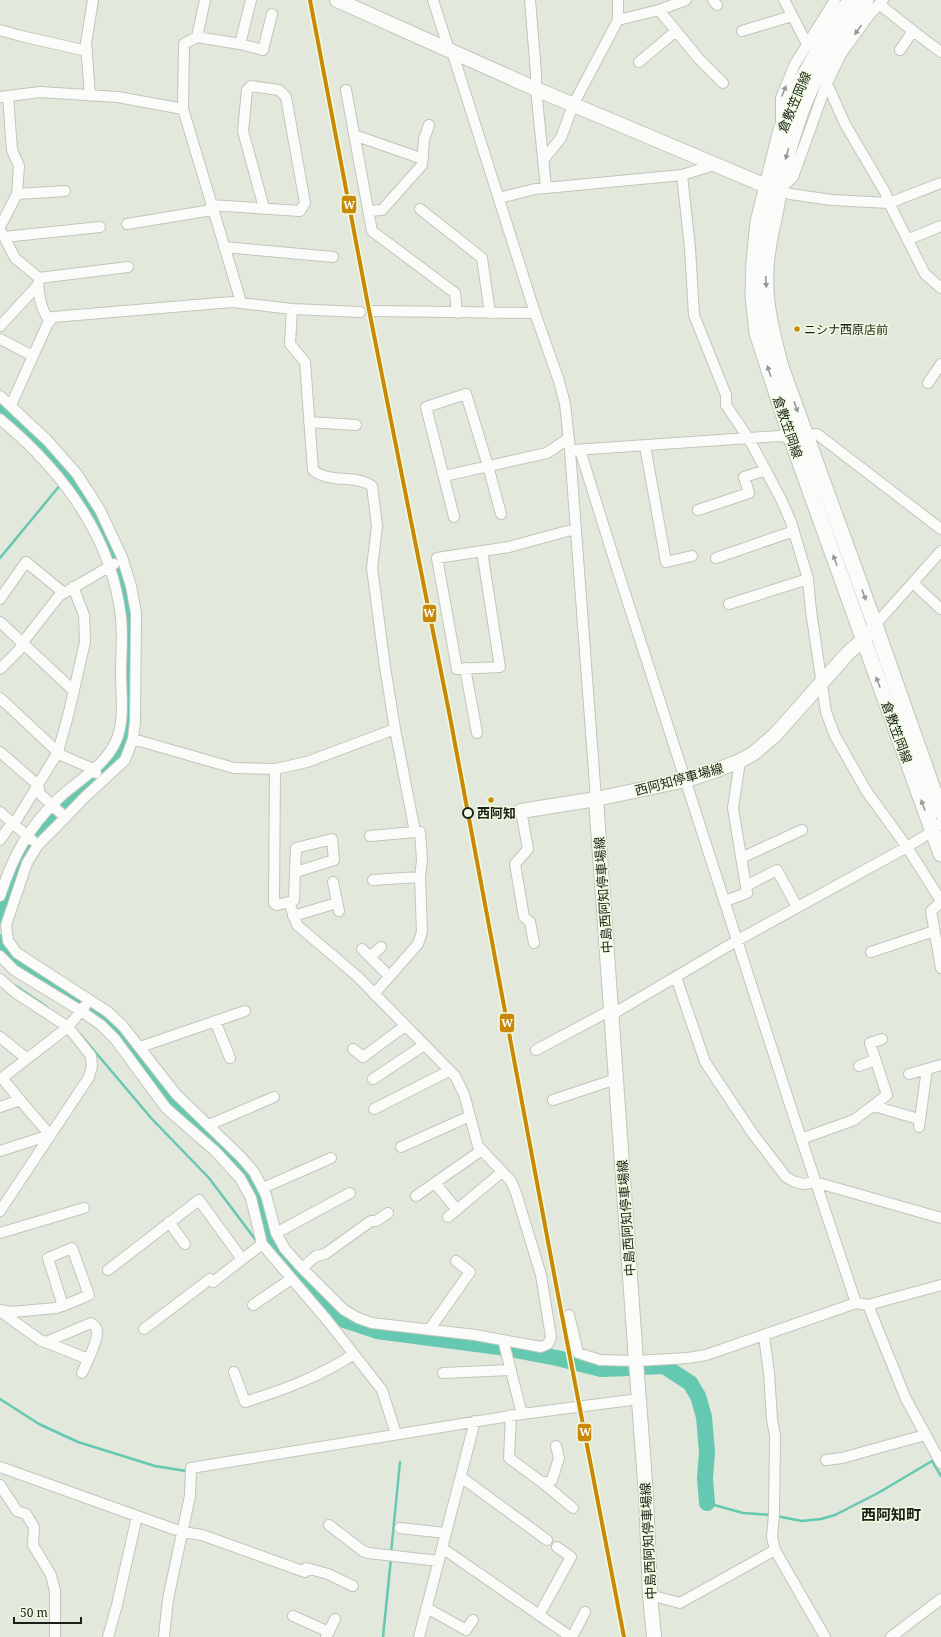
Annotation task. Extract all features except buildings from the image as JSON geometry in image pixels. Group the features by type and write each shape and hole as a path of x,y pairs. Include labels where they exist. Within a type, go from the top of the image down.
{"main road":[{"path":"337,0 573,105 772,188"},
{"name":"倉敷笠岡線","path":"865,2 832,25 802,80 781,130 772,188 766,272 767,299 772,332 798,437 863,640 937,827 941,854"},
{"name":"倉敷笠岡線","path":"772,188 787,152 810,87 842,31 865,2"},
{"name":"倉敷笠岡線","path":"798,437 875,625 941,812"},
{"name":"西阿知停車場線","path":"521,811 596,799 686,780 740,761 766,743 822,685 848,653 863,640 875,625"},
{"name":"中島西阿知停車場線","path":"596,799 639,1399 650,1595 654,1637"}],"street":[{"path":"90,96 86,43 93,0"},
{"path":"197,37 205,0"},
{"path":"240,44 251,0"},
{"path":"433,0 451,50 535,313 559,381 565,404 569,438 575,450 616,566 801,1139 856,1303"},
{"path":"530,0 536,89 546,188"},
{"path":"543,160 561,138 573,105 618,20 618,0"},
{"path":"618,20 659,10 686,0"},
{"path":"784,0 807,44"},
{"path":"781,130 781,98 795,64 835,0"},
{"path":"865,2 913,32 941,52"},
{"path":"772,188 793,177 826,85 841,54 870,14 865,2"},
{"path":"659,10 699,59 723,84"},
{"path":"241,302 183,109 184,44 197,37 240,44 263,50 272,14"},
{"path":"742,31 792,16"},
{"path":"0,30 87,51"},
{"path":"639,62 676,31"},
{"path":"900,50 913,32"},
{"path":"826,85 829,88 845,124 885,192 889,203 909,239 925,274 941,288"},
{"path":"127,224 212,207 264,208 300,212 305,203 286,97 278,90 251,86 247,90 243,131 264,208"},
{"path":"346,90 372,231 455,293 457,312"},
{"path":"0,227 17,194 19,166 12,150 4,97 40,92 118,97 183,109"},
{"path":"368,211 382,210 422,165 424,139 429,125"},
{"path":"354,135 423,159"},
{"path":"499,198 535,189 682,175 714,165"},
{"path":"682,175 690,248 694,314 726,395 726,405 749,439 766,470 781,499 794,531 808,579 811,611 826,712 835,736 867,792 907,847 941,902 931,911 941,968"},
{"path":"772,188 790,194 832,200 889,203 941,183"},
{"path":"17,194 65,191"},
{"path":"420,209 482,258 490,313"},
{"path":"909,239 941,226"},
{"path":"50,321 45,316 38,281 15,258 2,235 100,227"},
{"path":"224,247 333,257"},
{"path":"0,326 38,281 128,268"},
{"path":"11,405 33,356 53,317 241,302 249,305 292,309 360,312"},
{"path":"292,309 290,344 304,362 313,470 319,475 365,481 372,486 377,526 372,568 395,729 415,832"},
{"path":"373,311 535,313"},
{"path":"0,339 33,356"},
{"path":"928,383 941,364"},
{"path":"454,517 426,407 466,394 501,514"},
{"path":"0,396 48,441 77,474 100,510 117,563 116,589 121,618 120,724 116,741 104,758 98,775 59,811 33,841 6,925 8,941 18,953 85,1005 100,1024 115,1039 166,1108 215,1151 240,1178 251,1198 260,1246"},
{"path":"0,419 44,459 62,480 131,586 136,613 135,721 133,739 125,760 98,775 59,811 10,868 0,896"},
{"path":"309,422 356,425"},
{"path":"575,450 780,436 798,437 817,434 941,529"},
{"path":"444,476 547,453 569,438"},
{"path":"645,446 666,562 692,556"},
{"path":"575,450 575,529 596,799"},
{"path":"698,510 749,493 744,477 766,470"},
{"path":"482,551 500,667 457,669 437,558 482,551 509,547 575,529"},
{"path":"716,558 794,531"},
{"path":"875,625 941,551"},
{"path":"0,599 26,562 64,593"},
{"path":"0,669 18,650 59,596 117,563"},
{"path":"729,604 808,579"},
{"path":"913,583 941,609"},
{"path":"0,840 13,824 58,752 85,642 84,614 73,587"},
{"path":"0,622 74,691"},
{"path":"465,668 477,733"},
{"path":"0,698 58,752 98,775"},
{"path":"133,739 234,768 275,769 307,762 395,729"},
{"path":"0,752 38,786 40,794 59,811"},
{"path":"725,901 747,893 732,808 740,761"},
{"path":"275,769 274,903 277,905 294,900 296,872"},
{"path":"521,811 528,849 515,864 524,917 530,922 534,943"},
{"path":"0,812 33,841"},
{"path":"536,1050 676,977 738,940 907,847 937,827"},
{"path":"741,858 802,830"},
{"path":"370,836 420,832 422,860 420,877 422,932 418,944 374,994"},
{"path":"746,886 776,870 798,907"},
{"path":"373,880 420,877"},
{"path":"293,916 338,907 333,882"},
{"path":"260,1246 275,1250 302,1268 344,1310 358,1318 372,1323 430,1330 504,1346 541,1347 548,1344 550,1337 538,1268 516,1193 511,1181 478,1146 460,1085 449,1071 357,976 296,925 289,902"},
{"path":"871,952 934,931"},
{"path":"370,957 381,947"},
{"path":"362,949 389,976"},
{"path":"0,956 14,970 85,1005 108,1012 122,1025 176,1094 209,1125 254,1172 269,1206 276,1233 275,1250 291,1279 327,1320 352,1355 382,1390 396,1434"},
{"path":"676,977 705,1062 753,1134 786,1177 795,1182 804,1184 816,1182 941,1218"},
{"path":"0,979 16,993 69,1025 91,1056 92,1066 89,1077 1,1207"},
{"path":"50,1135 2,1078 69,1025 85,1005"},
{"path":"140,1047 245,1011"},
{"path":"215,1021 230,1058"},
{"path":"353,1049 363,1058 405,1026"},
{"path":"0,1037 26,1058"},
{"path":"801,1139 854,1120 887,1095 870,1043 882,1039"},
{"path":"373,1079 424,1045"},
{"path":"859,1066 875,1060"},
{"path":"909,1074 941,1065"},
{"path":"874,1106 917,1122 927,1069"},
{"path":"374,1109 449,1071"},
{"path":"553,1100 616,1079"},
{"path":"209,1125 274,1097"},
{"path":"0,1107 20,1100"},
{"path":"400,1148 470,1116"},
{"path":"0,1151 50,1135"},
{"path":"416,1196 482,1150"},
{"path":"262,1188 331,1158"},
{"path":"448,1218 502,1172"},
{"path":"435,1183 457,1210"},
{"path":"276,1233 350,1193"},
{"path":"108,1270 199,1200 242,1259"},
{"path":"0,1233 84,1208"},
{"path":"302,1268 316,1256 325,1254 371,1221 376,1221 388,1213"},
{"path":"169,1222 185,1244"},
{"path":"144,1329 210,1279 213,1282 260,1246"},
{"path":"0,1311 35,1311 63,1306 74,1303 89,1295 72,1248 48,1258 63,1306"},
{"path":"430,1330 470,1272 456,1261"},
{"path":"253,1305 291,1279"},
{"path":"569,1315 578,1353 600,1360 636,1362 688,1358 706,1356 856,1303 868,1304 941,1285"},
{"path":"868,1304 906,1399 941,1463"},
{"path":"0,1311 40,1340 88,1358"},
{"path":"46,1342 91,1323 96,1327 96,1340 82,1374"},
{"path":"764,1336 775,1436 774,1516 772,1537 776,1550 825,1637"},
{"path":"504,1346 522,1414"},
{"path":"234,1372 245,1402 286,1389 352,1355"},
{"path":"443,1373 510,1370"},
{"path":"164,1637 168,1599 190,1496 191,1468 511,1415 639,1399"},
{"path":"511,1415 509,1458 543,1483 573,1508"},
{"path":"419,1637 475,1421"},
{"path":"826,1460 842,1458 926,1435"},
{"path":"543,1483 552,1480 559,1458 556,1446"},
{"path":"0,1467 182,1532 202,1535 306,1570 328,1574 353,1586"},
{"path":"461,1477 547,1540"},
{"path":"0,1485 17,1511 26,1514 34,1527 33,1546 51,1575 55,1591 55,1637"},
{"path":"108,1637 117,1606 137,1516"},
{"path":"329,1525 363,1551 368,1553 439,1561"},
{"path":"400,1528 446,1533"},
{"path":"538,1615 572,1557 557,1547"},
{"path":"442,1548 571,1637 585,1612"},
{"path":"650,1595 680,1603 776,1550"},
{"path":"891,1637 941,1599"},
{"path":"427,1608 466,1630 472,1620"},
{"path":"293,1616 327,1634 335,1619"}],"waterway":[{"path":"0,408 30,434 53,457 73,480 92,509 119,567 125,591 129,620 128,725 122,747 112,760 54,815 24,853 0,916"},
{"path":"0,558 61,484"},
{"path":"0,942 7,954 20,965 108,1020 123,1036 171,1102 208,1134 247,1173 262,1203 268,1241 277,1254 331,1309 344,1320 377,1331 499,1347 557,1358 601,1369 630,1368"},
{"path":"13,984 47,1007"},
{"path":"80,1034 152,1119 209,1178 258,1243"},
{"path":"641,1367 664,1366 690,1383 698,1396 704,1417 707,1452 705,1478 707,1503"},
{"path":"0,1399 39,1424 78,1442 155,1466 186,1471"},
{"path":"776,1516 802,1521 821,1519 835,1515 878,1493 932,1461 941,1476"},
{"path":"391,1553 400,1462"},
{"path":"707,1503 743,1513 771,1515"},
{"path":"383,1637 391,1558"}],"transit line":[{"name":"W","path":"310,0 368,305 450,717 558,1295 624,1637"}],"place":[{"name":"ニシナ西原店前","path":"797,329"},
{"name":"西阿知","path":"468,813"}],"district":[{"name":"西阿知町","path":"891,1514"}]}
